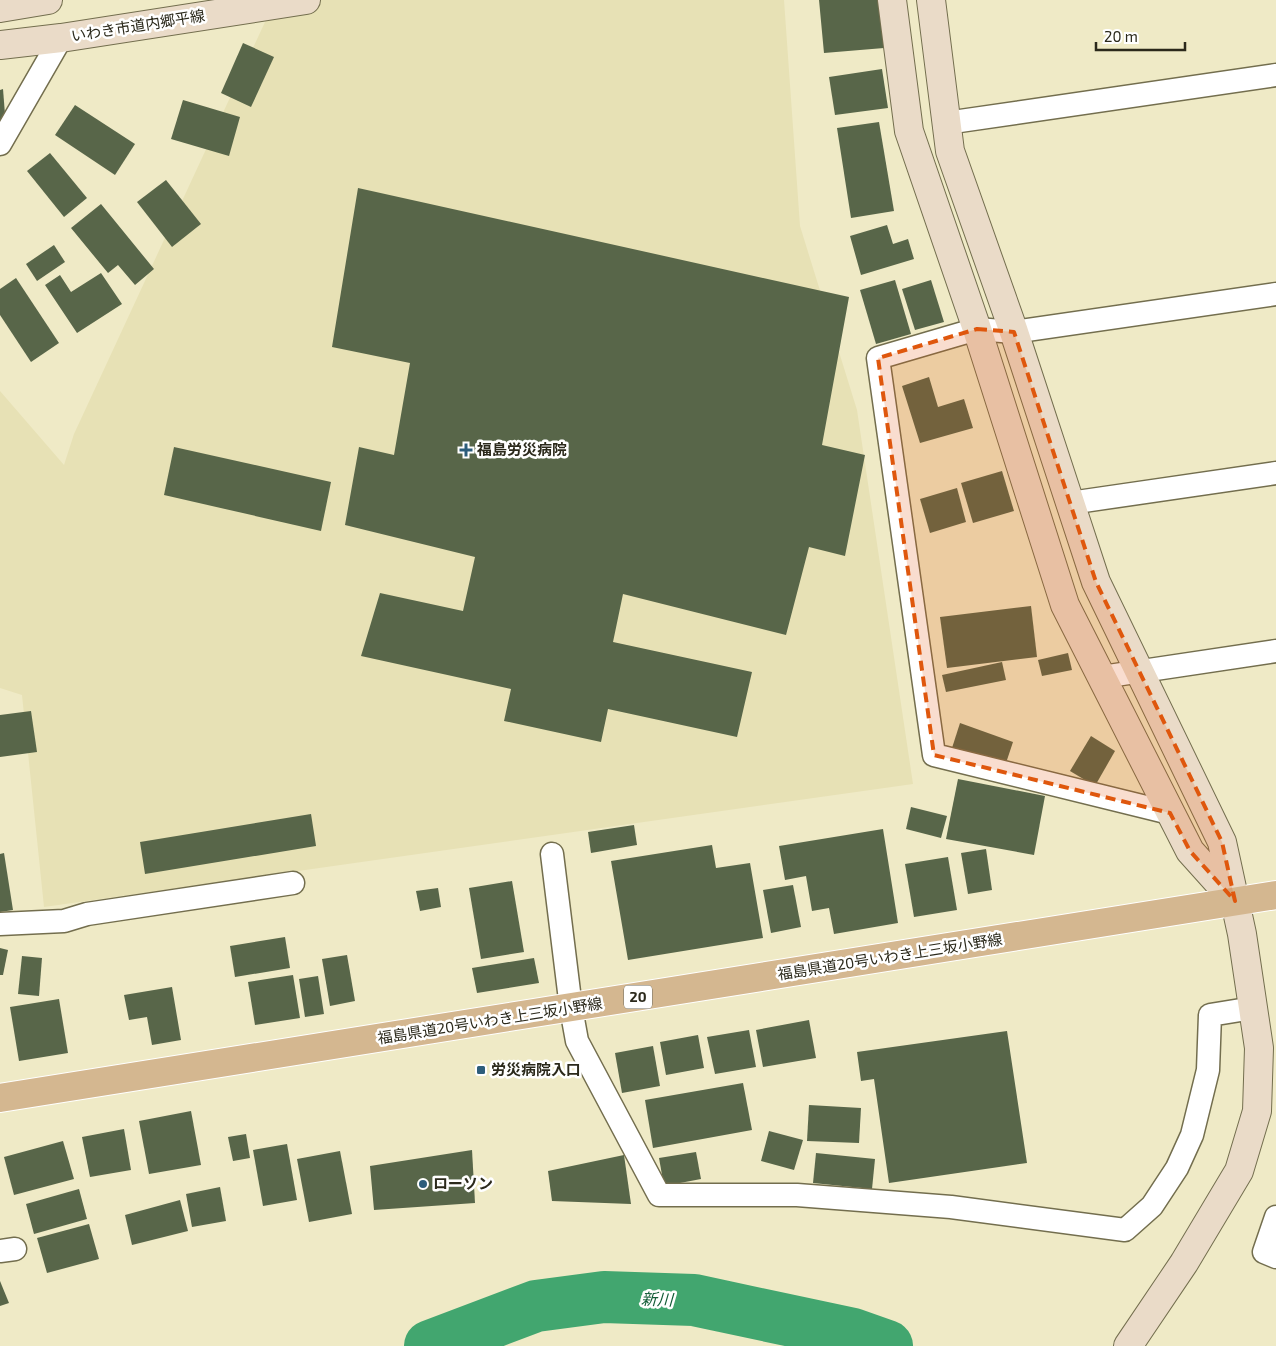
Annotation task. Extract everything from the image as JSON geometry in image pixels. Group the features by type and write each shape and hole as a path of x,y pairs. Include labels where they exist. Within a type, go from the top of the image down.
{"main road":[{"name":"福島県道20号いわき上三坂小野線","path":"0,1098 1276,895"}],"street":[{"path":"0,8 48,0"},
{"name":"いわき市道内郷平線","path":"0,45 61,38 306,0"},
{"path":"892,0 909,131 977,329 1066,605 1190,851 1235,901"},
{"path":"931,0 950,151 1014,332 1096,582 1222,842 1242,934 1253,1008 1267,1047 1257,1111 1239,1171 1184,1262 1128,1346"},
{"path":"0,144 61,38"},
{"path":"946,123 1276,75"},
{"path":"1170,813 934,755 878,358 977,329 1014,332 1276,294"},
{"path":"1070,503 1276,473"},
{"path":"1102,677 1276,651"},
{"path":"552,854 571,1008 577,1041 659,1195 797,1195 951,1207 1125,1230 1152,1206 1177,1168 1192,1135 1208,1070 1210,1015 1253,1008"},
{"path":"0,924 64,922 87,914 293,884"},
{"path":"1276,1217 1264,1252 1276,1257"}],"highlighted area":[{"path":"977,329 1014,332 1096,582 1222,842 1235,901 1190,851 1170,813 934,755 878,358"}],"shaded area":[{"name":"福島労災病院","path":"316,0 784,0 800,226 857,410 913,784 44,907 22,695 0,688 0,391 64,465 74,434 272,7"}],"building":[{"path":"819,0 880,0 884,48 824,53"},
{"path":"243,43 274,57 251,107 221,93"},
{"path":"882,69 888,108 835,115 829,77"},
{"path":"3,89 6,127 0,127 0,90"},
{"path":"183,100 240,117 229,156 171,139"},
{"path":"75,105 135,144 115,175 55,135"},
{"path":"879,122 894,211 851,218 837,128"},
{"path":"50,153 87,198 64,217 27,171"},
{"path":"166,180 201,224 172,247 137,202"},
{"path":"358,188 849,297 822,445 865,455 845,556 809,547 786,635 623,594 613,642 752,672 737,737 608,709 601,742 504,721 511,689 361,656 380,593 463,611 475,557 345,525 359,447 394,455 410,363 332,347"},
{"path":"101,204 154,269 135,285 118,265 108,273 71,228"},
{"path":"887,225 893,244 908,239 914,259 861,275 850,236"},
{"path":"54,245 65,262 37,281 26,264"},
{"path":"101,273 122,304 77,333 45,285 60,275 71,292"},
{"path":"16,278 59,343 31,362 0,315 0,289"},
{"path":"895,280 911,334 876,344 860,290"},
{"path":"931,280 944,322 915,330 902,289"},
{"path":"929,377 938,407 964,399 973,428 920,443 902,386"},
{"path":"174,447 331,482 321,531 164,495"},
{"path":"1002,471 1014,511 973,523 961,483"},
{"path":"957,488 966,522 930,533 920,499"},
{"path":"1031,606 1037,657 947,668 940,617"},
{"path":"1068,653 1072,670 1042,676 1038,660"},
{"path":"1002,662 1006,680 946,692 942,675"},
{"path":"31,711 37,752 0,757 0,715"},
{"path":"960,723 1013,742 1005,766 952,748"},
{"path":"1091,736 1115,751 1095,786 1070,771"},
{"path":"958,779 1045,796 1034,855 946,839"},
{"path":"911,807 947,816 941,838 906,829"},
{"path":"311,814 316,846 145,874 140,842"},
{"path":"634,825 637,845 591,853 588,832"},
{"path":"883,829 898,923 834,934 829,908 812,911 806,876 785,880 779,846"},
{"path":"712,845 716,868 750,863 763,938 628,960 611,861"},
{"path":"986,849 992,890 968,894 961,853"},
{"path":"4,853 13,910 0,912 0,854"},
{"path":"948,857 957,910 914,917 905,864"},
{"path":"512,881 524,952 481,959 469,888"},
{"path":"793,885 801,927 771,933 763,890"},
{"path":"438,888 441,907 420,911 416,891"},
{"path":"285,937 290,968 235,977 230,946"},
{"path":"0,948 8,950 3,975 0,975"},
{"path":"347,955 355,1001 330,1006 322,959"},
{"path":"22,956 42,958 39,996 18,994"},
{"path":"534,958 539,983 477,993 472,968"},
{"path":"293,975 300,1018 255,1025 248,982"},
{"path":"318,976 324,1014 305,1017 299,979"},
{"path":"172,987 181,1040 152,1045 147,1017 129,1020 124,995"},
{"path":"59,999 68,1053 19,1061 10,1007"},
{"path":"809,1020 816,1058 763,1067 756,1030"},
{"path":"749,1030 756,1067 715,1074 707,1037"},
{"path":"1007,1031 1027,1163 889,1183 874,1079 861,1081 857,1052"},
{"path":"698,1035 704,1068 666,1075 660,1042"},
{"path":"653,1046 660,1086 622,1093 615,1053"},
{"path":"743,1083 752,1130 653,1148 645,1100"},
{"path":"809,1105 861,1108 859,1143 807,1141"},
{"path":"191,1111 201,1165 149,1174 139,1121"},
{"path":"124,1129 131,1170 90,1177 82,1137"},
{"path":"769,1131 803,1140 794,1170 761,1161"},
{"path":"246,1134 250,1158 233,1161 228,1137"},
{"path":"63,1141 74,1179 14,1195 4,1157"},
{"path":"287,1144 297,1200 263,1206 253,1150"},
{"name":"ローソン","path":"472,1150 475,1203 374,1210 370,1166"},
{"path":"340,1151 352,1214 309,1222 297,1159"},
{"path":"696,1152 701,1179 664,1186 659,1158"},
{"path":"816,1153 875,1159 872,1189 813,1183"},
{"path":"624,1155 631,1204 552,1201 548,1171"},
{"path":"220,1187 226,1221 192,1227 186,1194"},
{"path":"79,1189 87,1219 34,1234 26,1204"},
{"path":"180,1200 188,1231 132,1245 125,1215"},
{"path":"89,1224 99,1259 47,1273 37,1238"},
{"path":"0,1281 9,1303 0,1306"}],"waterway":[{"name":"新川","path":"430,1346 536,1306 604,1297 694,1300 853,1334 887,1346"}],"place":[{"name":"福島労災病院","path":"466,450"},
{"name":"労災病院入口","path":"481,1070"},
{"name":"ローソン","path":"423,1184"}]}
